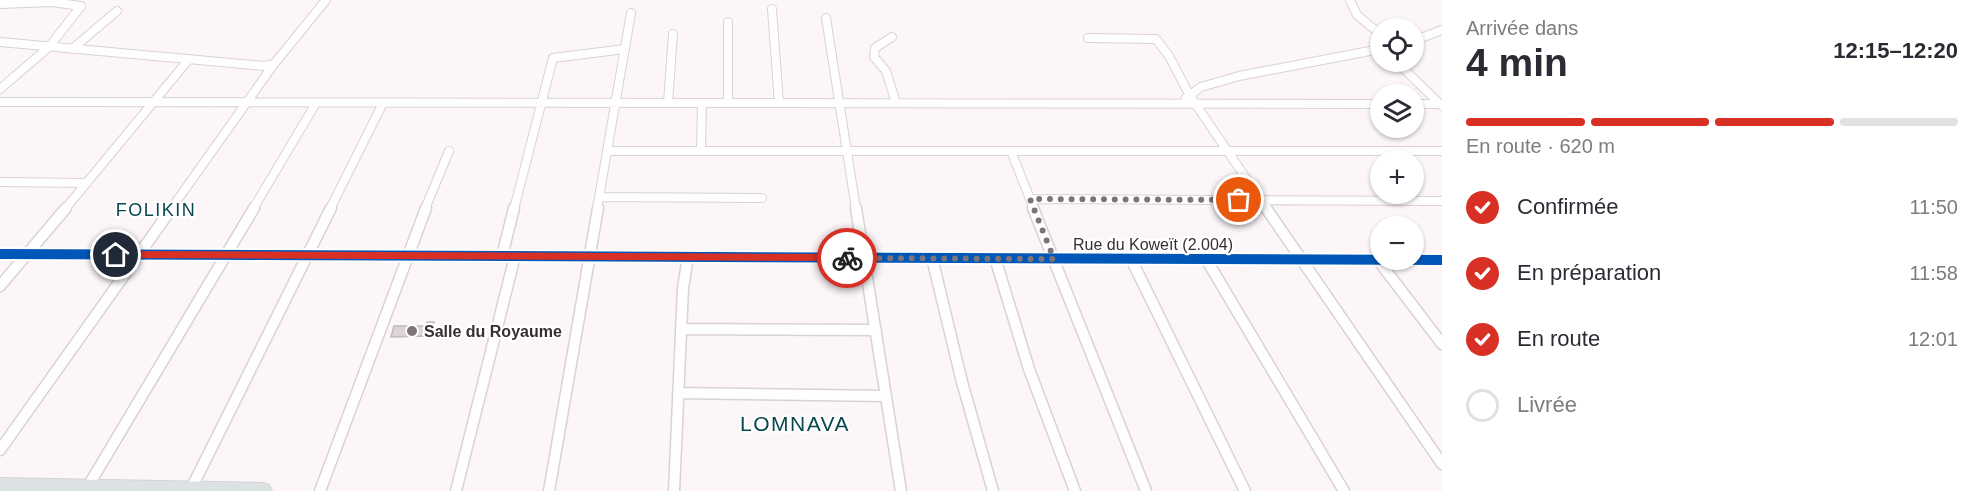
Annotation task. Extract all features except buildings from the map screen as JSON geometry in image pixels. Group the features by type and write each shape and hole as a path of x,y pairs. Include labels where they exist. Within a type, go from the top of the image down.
{"main road":[{"path":"0,486 263,491"}],"street":[{"path":"0,450 274,64 326,0"},
{"path":"1350,0 1357,15 1370,26"},
{"path":"0,4 52,2 81,6 49,47 0,89"},
{"path":"772,9 779,103"},
{"path":"72,49 117,10"},
{"path":"549,491 631,13"},
{"path":"826,18 901,491"},
{"path":"728,22 728,103"},
{"path":"1424,37 1442,30"},
{"path":"668,103 673,34"},
{"path":"892,38 875,48 874,57 886,72 896,103"},
{"path":"1088,38 1156,39 1169,56 1190,96 1442,464"},
{"path":"0,42 264,66 274,64"},
{"path":"502,256 553,58 625,49"},
{"path":"1174,104 1201,87 1239,76 1370,51"},
{"path":"1366,52 1370,53"},
{"path":"0,286 189,59"},
{"path":"1407,72 1441,105"},
{"path":"0,102 1370,104"},
{"path":"87,488 316,103"},
{"path":"701,151 702,103"},
{"path":"190,491 383,104"},
{"path":"1424,104 1441,105"},
{"path":"320,491 406,256 449,151"},
{"path":"607,151 1442,151"},
{"path":"1011,151 1146,491"},
{"path":"0,182 87,183"},
{"path":"599,197 762,198"},
{"path":"1030,199 1442,201"},
{"name":"Rue du Koweït (2.004)","path":"0,254 1370,260"},
{"path":"456,491 515,256"},
{"path":"674,491 683,288 688,257"},
{"path":"932,258 962,382 993,491"},
{"path":"995,258 1029,369 1075,491"},
{"path":"1131,259 1245,491"},
{"path":"1206,259 1344,491"},
{"name":"Rue du Koweït (2.004)","path":"1424,260 1442,260"},
{"path":"1386,270 1442,344"},
{"path":"681,329 876,330"},
{"path":"678,393 886,396"}],"cycle path":[{"path":"0,254 1442,260"}],"way so far":[{"path":"847,258 1054,259 1030,199 1239,200"}],"place":[{"name":"Salle du Royaume","path":"412,331"}],"district":[{"name":"FOLIKIN","path":"156,210"},
{"name":"LOMNAVA","path":"795,423"}],"route":[{"path":"116,255 847,258"}]}
